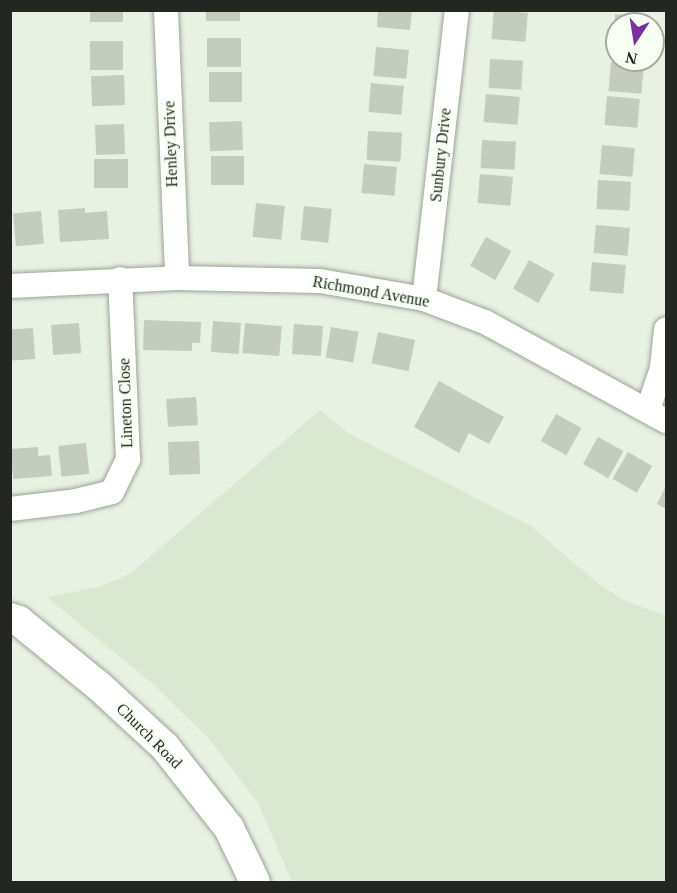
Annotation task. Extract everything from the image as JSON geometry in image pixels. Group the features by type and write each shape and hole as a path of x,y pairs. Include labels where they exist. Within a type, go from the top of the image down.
{"street":[{"name":"Henley Drive","path":"166,10 177,278"},
{"name":"Sunbury Drive","path":"424,299 457,10"},
{"name":"Richmond Avenue","path":"10,286 177,278 320,281 424,299 485,322 657,415"},
{"name":"Lineton Close","path":"10,509 76,501 112,492 128,459 120,279"},
{"path":"657,415 666,329"},
{"name":"Church Road","path":"10,618 20,621 100,687 165,747 229,828 255,882"}],"shaded area":[{"path":"320,410 348,433 531,526 596,582 623,600 666,616 666,882 292,882 258,803 210,740 155,686 47,597 99,587 131,573"}],"building":[{"path":"90,10 123,10 123,22 90,22"},
{"path":"206,10 240,10 240,21 206,21"},
{"path":"378,10 412,10 410,30 377,27"},
{"path":"494,10 528,13 525,42 491,39"},
{"path":"207,38 241,38 241,67 207,67"},
{"path":"90,41 123,41 123,70 90,70"},
{"path":"376,47 409,50 406,79 373,76"},
{"path":"490,59 523,61 521,90 488,88"},
{"path":"209,72 242,72 242,102 209,102"},
{"path":"610,72 643,72 641,94 608,91"},
{"path":"124,75 125,105 92,106 91,76"},
{"path":"371,83 404,86 401,115 368,112"},
{"path":"486,94 520,97 517,125 484,122"},
{"path":"607,96 640,99 637,128 604,125"},
{"path":"242,121 243,150 210,151 209,122"},
{"path":"124,124 125,154 96,155 95,125"},
{"path":"368,131 402,133 400,162 366,160"},
{"path":"482,140 516,142 514,170 481,168"},
{"path":"602,145 635,148 632,177 599,174"},
{"path":"211,156 244,156 244,185 211,185"},
{"path":"94,159 128,159 128,188 94,188"},
{"path":"364,164 397,167 394,196 361,193"},
{"path":"480,174 513,177 510,206 477,203"},
{"path":"598,180 631,182 629,211 596,209"},
{"path":"256,203 285,206 281,240 252,237"},
{"path":"304,206 332,209 328,243 300,240"},
{"path":"85,208 85,213 107,211 109,239 60,242 58,210"},
{"path":"41,211 44,244 16,246 13,213"},
{"path":"596,225 630,228 627,256 594,253"},
{"path":"486,237 511,251 495,280 470,266"},
{"path":"529,260 554,274 538,303 513,289"},
{"path":"592,262 626,265 623,294 589,291"},
{"path":"144,320 201,322 200,343 192,343 192,351 143,350"},
{"path":"213,321 241,323 239,354 211,352"},
{"path":"79,323 81,353 53,355 51,325"},
{"path":"245,323 282,326 279,356 242,353"},
{"path":"294,324 323,326 321,356 292,354"},
{"path":"331,327 359,332 353,362 326,358"},
{"path":"33,328 35,359 12,361 10,330"},
{"path":"378,332 415,340 409,371 371,363"},
{"path":"439,381 504,417 489,444 469,433 459,453 414,427"},
{"path":"196,397 198,425 168,427 166,399"},
{"path":"556,414 581,428 566,455 541,441"},
{"path":"598,437 623,451 608,478 583,464"},
{"path":"199,441 200,474 169,475 168,442"},
{"path":"86,443 89,474 61,477 58,446"},
{"path":"38,447 38,456 50,455 52,476 13,479 11,449"},
{"path":"628,452 652,466 637,493 612,479"},
{"path":"666,486 666,509 657,504"}]}
